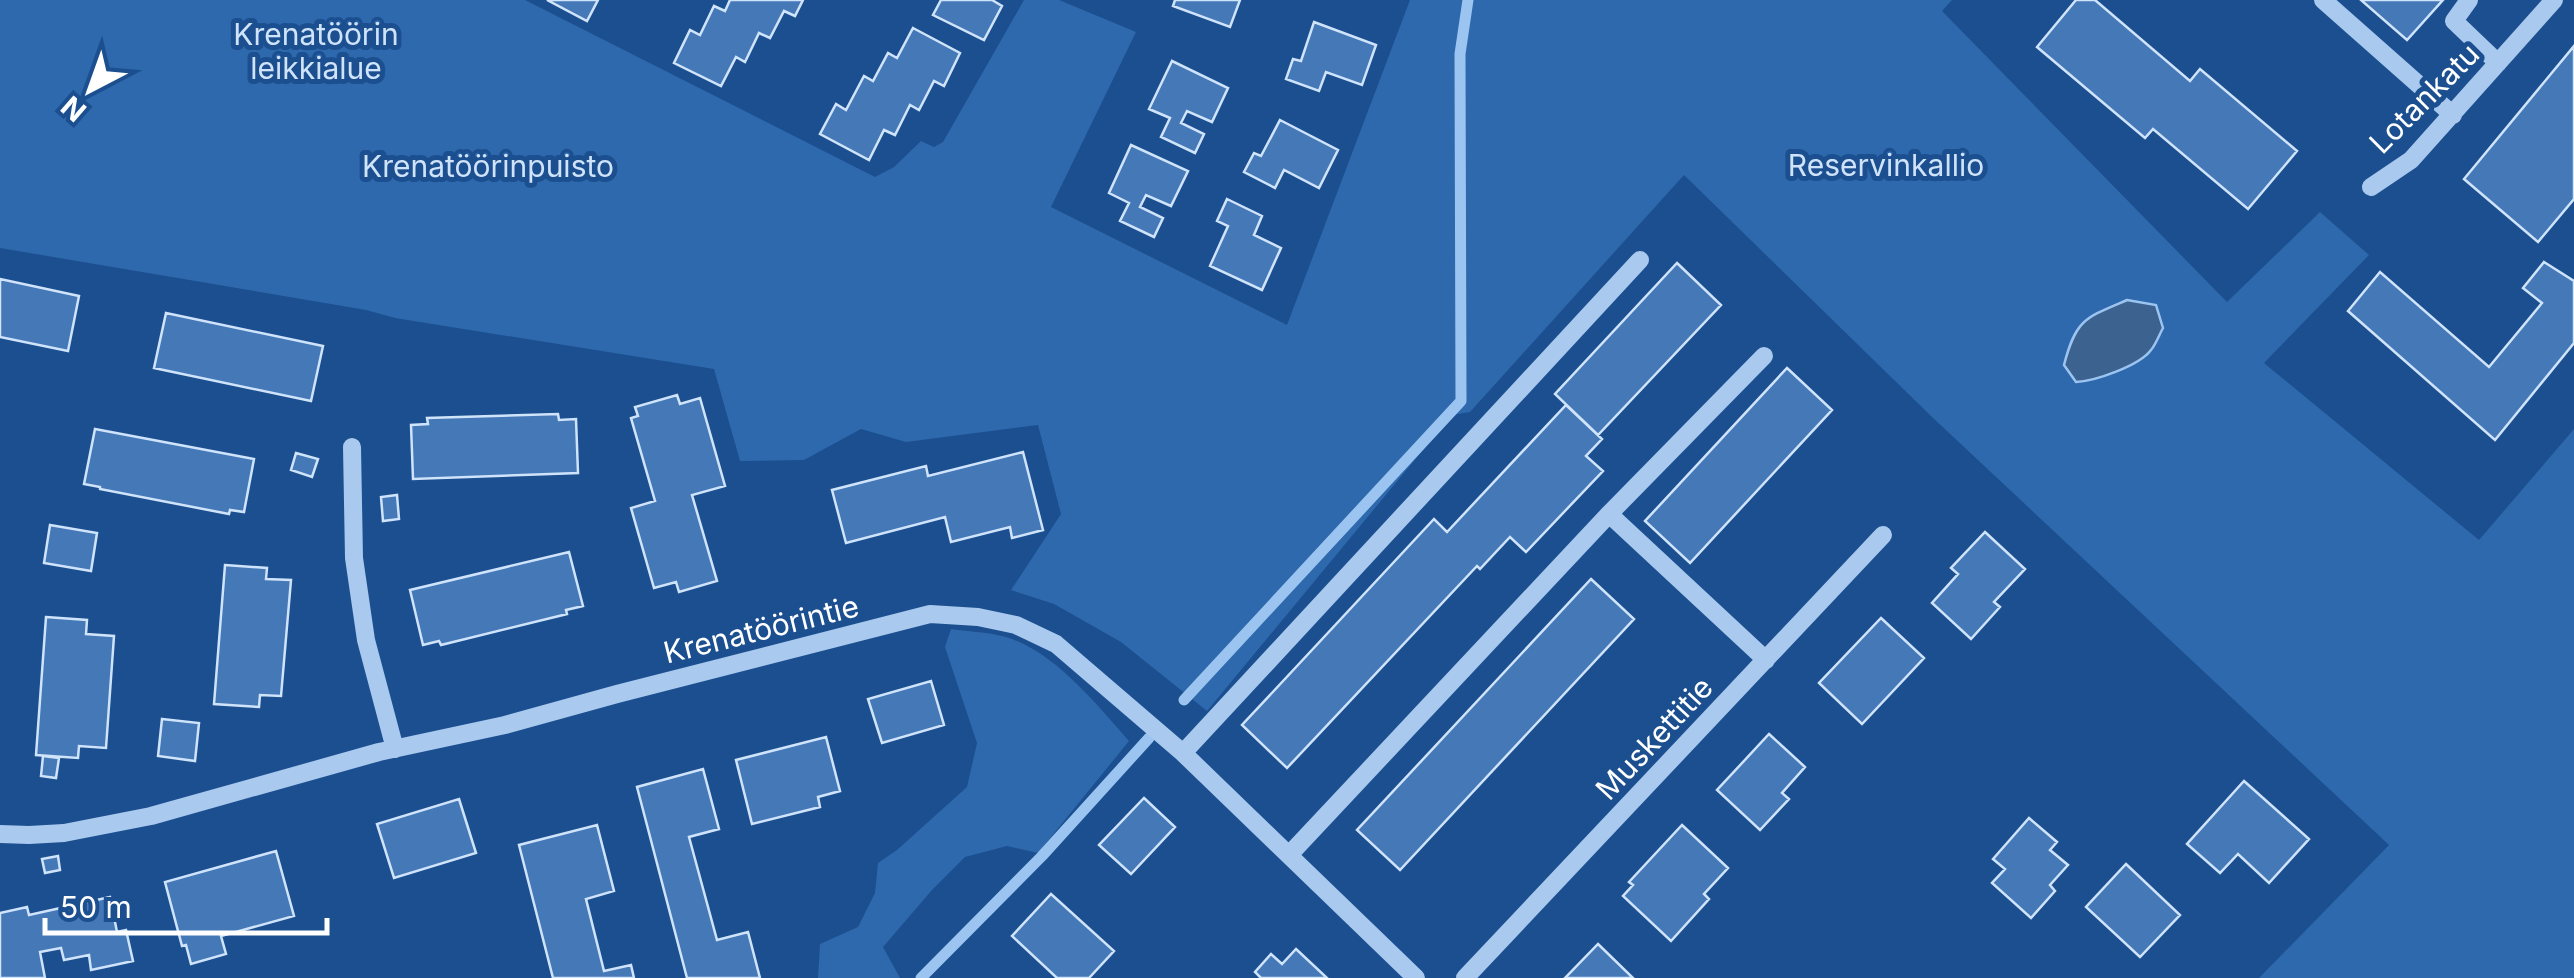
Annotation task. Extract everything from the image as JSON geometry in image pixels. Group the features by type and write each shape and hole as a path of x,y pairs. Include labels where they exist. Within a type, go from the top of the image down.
{"street":[{"path":"2323,0 2453,114"},
{"path":"2469,0 2454,21 2498,63"},
{"name":"Lotankatu","path":"2371,187 2411,160 2554,0"},
{"path":"1183,754 1640,260"},
{"path":"1288,854 1764,356"},
{"path":"352,447 354,558 366,640 395,749"},
{"path":"1609,514 1766,660"},
{"name":"Muskettitie","path":"1466,978 1883,535"},
{"name":"Krenatöörintie","path":"0,834 64,832 151,816 395,749 505,725 930,614 978,617 1016,625 1056,644 1183,754 1416,978"}],"green space":[{"path":"0,0 525,0 875,177 894,167 921,141 934,147 943,142 1024,0 1059,0 1136,32 1051,207 1287,325 1410,0 1952,0 1942,11 2227,302 2320,212 2369,255 2264,363 2479,540 2574,429 2574,978 2259,978 2389,845 1932,417 1684,175 1470,412 1452,415 1207,711 1121,642 1054,604 1011,590 1061,514 1038,425 906,442 861,429 804,460 740,461 714,369 395,318 0,248"},
{"path":"951,629 1012,639 1045,657 1076,683 1129,741 1038,853 1007,846 965,857 932,890 883,947 900,978 818,978 820,944 858,927 875,893 878,863 967,787 977,743 945,647"}],"shaded area":[{"path":"2127,300 2156,305 2163,328 2154,345 2127,367 2076,382 2064,365 2078,329 2092,316"}],"building":[{"path":"547,0 598,0 587,21"},
{"path":"730,0 803,0 795,16 784,11 770,38 759,33 745,62 736,57 721,86 674,63 690,30 700,35 714,6 725,11"},
{"path":"941,0 992,0 1002,6 984,40 933,15"},
{"path":"1175,0 1240,0 1230,27 1173,6"},
{"path":"2076,0 2095,0 2190,81 2200,69 2297,151 2248,209 2153,129 2145,138 2037,47"},
{"path":"2361,0 2443,0 2407,40"},
{"path":"1314,22 1376,45 1362,85 1326,72 1319,91 1286,79 1293,59 1301,61"},
{"path":"913,28 960,53 944,86 934,81 919,110 910,105 895,135 884,130 869,160 820,134 836,104 846,110 864,76 873,81 888,53 897,58"},
{"path":"2574,46 2574,199 2538,242 2464,179"},
{"path":"1172,61 1228,88 1212,122 1187,111 1181,123 1204,134 1195,153 1161,137 1170,118 1149,109"},
{"path":"1280,120 1338,150 1319,188 1284,170 1275,188 1244,172 1254,153 1261,156"},
{"path":"1131,145 1188,171 1171,206 1146,195 1140,207 1163,218 1154,237 1120,221 1129,203 1109,193"},
{"path":"1227,199 1262,216 1254,235 1281,248 1262,290 1210,266 1228,226 1217,221"},
{"path":"2544,262 2574,281 2574,343 2495,440 2348,311 2380,272 2489,367 2542,303 2523,288"},
{"path":"1677,263 1721,305 1598,435 1555,394"},
{"path":"0,279 79,296 68,351 0,337"},
{"path":"166,313 323,346 311,401 154,368"},
{"path":"1787,368 1832,410 1690,563 1645,521"},
{"path":"677,395 680,404 700,398 725,486 692,495 717,581 679,592 676,582 654,588 631,508 655,501 631,418 638,416 635,407"},
{"path":"1566,405 1602,439 1586,456 1603,471 1526,552 1510,537 1480,569 1477,566 1287,768 1242,725 1434,519 1447,532"},
{"path":"558,414 559,420 576,419 578,473 413,479 411,425 428,424 427,418"},
{"path":"95,429 254,459 244,512 230,510 229,514 84,484"},
{"path":"1023,452 1043,530 1012,538 1010,527 951,542 945,517 846,543 832,490 926,466 928,476"},
{"path":"296,453 318,459 312,477 291,470"},
{"path":"397,495 399,519 383,521 381,497"},
{"path":"50,525 97,533 91,571 44,563"},
{"path":"1985,532 2025,569 1994,602 2000,607 1971,639 1932,603 1958,574 1951,568"},
{"path":"569,552 583,606 566,610 567,614 441,645 439,641 423,645 410,590"},
{"path":"225,565 267,568 266,579 291,580 281,696 260,695 259,707 214,704"},
{"path":"1591,579 1634,619 1400,870 1357,830"},
{"path":"46,617 87,620 86,634 114,636 106,748 79,746 78,758 36,755"},
{"path":"1881,618 1924,658 1862,724 1819,683"},
{"path":"931,681 944,725 882,743 868,699"},
{"path":"162,719 199,723 195,761 158,756"},
{"path":"1769,734 1805,767 1782,793 1789,799 1760,830 1717,790"},
{"path":"826,737 840,791 818,797 820,807 752,824 736,760"},
{"path":"43,756 59,758 56,778 41,776"},
{"path":"703,769 719,829 689,837 717,940 748,932 760,978 687,978 637,787"},
{"path":"2244,781 2309,839 2269,883 2238,854 2220,873 2187,844"},
{"path":"1144,798 1175,827 1131,874 1099,845"},
{"path":"459,799 476,853 394,878 377,824"},
{"path":"2029,818 2057,842 2050,850 2068,865 2050,885 2055,891 2031,918 1992,883 2005,869 1993,859"},
{"path":"597,825 614,891 586,899 604,971 631,965 634,978 553,978 519,845"},
{"path":"1682,825 1728,868 1704,894 1709,899 1671,941 1623,896 1633,885 1629,882"},
{"path":"276,851 294,916 221,936 226,954 191,964 186,945 182,946 165,882"},
{"path":"58,856 60,870 45,873 42,859"},
{"path":"2126,864 2180,915 2140,957 2086,907"},
{"path":"1051,894 1114,951 1089,978 1057,978 1012,936"},
{"path":"110,897 117,932 126,930 133,961 91,970 89,955 64,960 61,948 40,952 45,978 0,978 0,913 27,907 29,915"},
{"path":"1598,944 1633,978 1565,978"},
{"path":"1296,949 1327,978 1261,978 1255,972 1271,954 1282,964"}],"waterway":[{"path":"1184,700 1461,401 1460,54 1468,0"},
{"path":"921,978 1042,856 1149,738"}],"park label":[{"name":"Krenatöörin leikkialue","path":"316,51"},
{"name":"Reservinkallio","path":"1886,165"},
{"name":"Krenatöörinpuisto","path":"488,166"}]}
